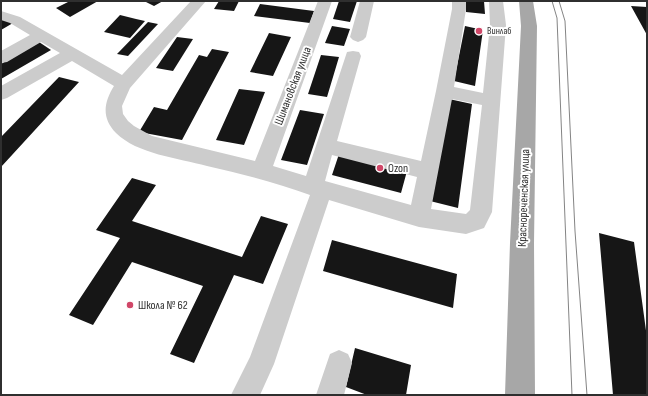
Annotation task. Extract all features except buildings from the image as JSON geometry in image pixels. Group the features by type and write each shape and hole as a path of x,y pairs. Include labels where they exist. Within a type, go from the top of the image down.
{"main road":[{"name":"Краснореченская улица","path":"520,395 522,244 529,26 526,1"}],"lane":[{"path":"199,1 124,84 116,98 113,111 120,126 135,137 148,143 261,172 419,218 466,224 476,221 481,212 498,25 496,1"},
{"name":"Шимановская улица","path":"261,172 325,1"},
{"path":"358,37 367,1"},
{"path":"419,218 445,91 459,9 459,1"},
{"path":"1,15 15,20 124,84"},
{"path":"1,58 41,36"},
{"path":"1,94 71,54"},
{"path":"246,395 261,364 317,189 326,146 353,56"},
{"path":"445,91 492,101"},
{"path":"326,146 428,171"},
{"path":"330,395 339,363"}],"tram line":[{"path":"552,1 557,18 572,395"},
{"path":"559,1 565,21 575,231 587,395"}],"place":[{"name":"Винлаб","path":"479,31"},
{"name":"Ozon","path":"380,168"},
{"name":"Школа № 62","path":"130,305"}]}
